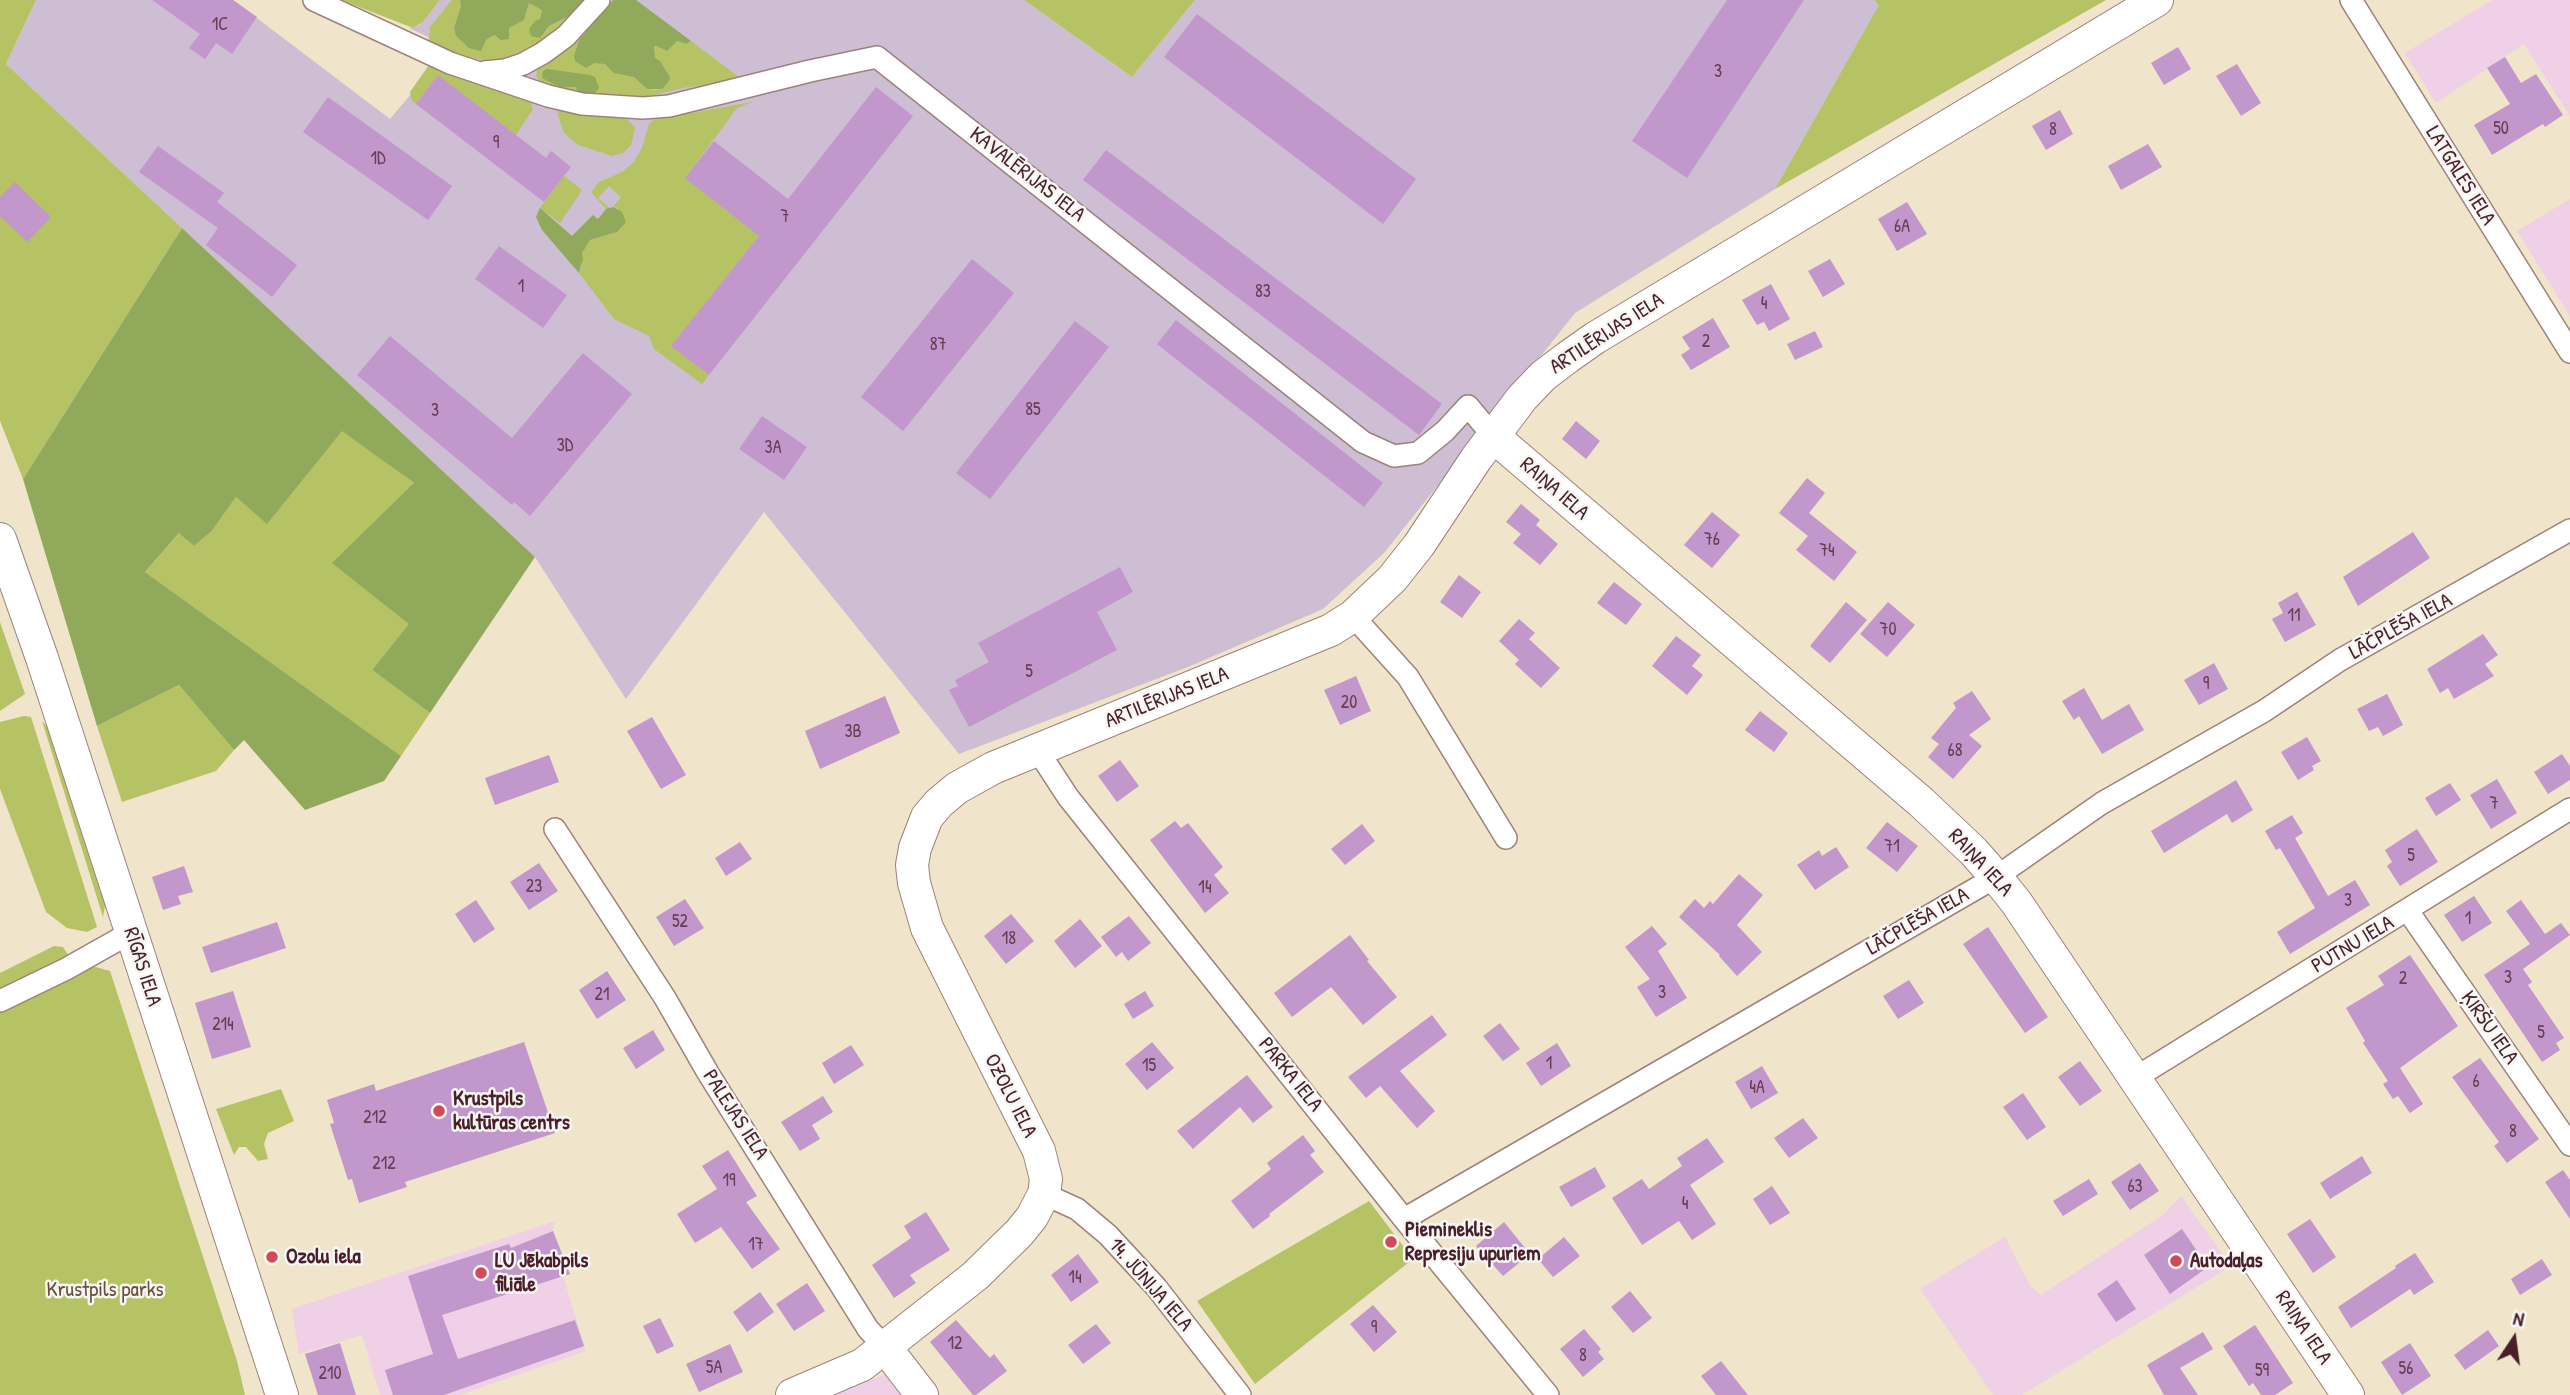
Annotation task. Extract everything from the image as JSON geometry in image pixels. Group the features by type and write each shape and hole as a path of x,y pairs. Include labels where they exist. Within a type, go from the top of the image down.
{"street":[{"path":"314,0 450,63 484,72 505,70 523,64 543,52 566,36 599,0"},
{"name":"ARTILĒRIJAS IELA","path":"1038,751 1331,630 1353,615 1392,579 1493,436 1543,376 1595,338 2157,0"},
{"name":"LATGALES IELA","path":"2351,0 2570,352"},
{"name":"KAVALĒRIJAS IELA","path":"484,72 536,92 582,104 643,108 669,106 877,57 1363,442 1394,456 1418,453 1468,406 1493,436"},
{"name":"RAIŅA IELA","path":"1493,436 1921,802 1973,851 2016,902 2348,1395"},
{"name":"LĀČPLĒŠA IELA","path":"1404,1219 1996,877 2102,803 2264,711 2340,660 2570,530"},
{"name":"RĪGAS IELA","path":"0,539 282,1395"},
{"path":"1353,615 1408,677 1506,838"},
{"name":"OZOLU IELA","path":"1038,751 993,768 957,788 939,803 927,817 920,832 912,866 927,928 1039,1151 1046,1178 1044,1194"},
{"name":"PARKA IELA","path":"1038,751 1068,797 1404,1219 1548,1395"},
{"name":"PUTNU IELA","path":"2135,1078 2570,809"},
{"name":"PALEJAS IELA","path":"555,829 665,998 708,1073 868,1329 922,1395"},
{"name":"ĶIRŠU IELA","path":"2408,911 2570,1145"},
{"path":"0,1001 66,969 130,933"},
{"path":"792,1395 863,1365 975,1276 1019,1233 1032,1217 1044,1194"},
{"name":"14. JŪNIJA IELA","path":"1044,1194 1077,1209 1108,1235 1156,1287 1240,1395"}],"shaded area":[{"path":"36,0 233,0 390,119 433,68 428,37 409,28 423,22 440,0 1024,0 1132,77 1195,0 1874,0 1880,4 1775,189 1575,313 1384,553 1323,609 1188,667 959,754 764,512 626,699 535,557 6,64"},
{"path":"2492,0 2570,0 2570,116 2524,44 2436,103 2405,53"},
{"path":"2570,199 2570,316 2517,231"},
{"path":"2181,1196 2231,1266 2022,1395 1993,1395 1920,1289 2005,1237 2030,1286 2041,1295 2163,1215"},
{"name":"LU Jēkabpils filiāle","path":"555,1221 551,1237 586,1351 460,1395 380,1395 362,1335 299,1354 292,1309"},
{"path":"885,1374 901,1395 835,1395"}],"green space":[{"path":"0,0 36,0 6,64 182,228 23,479 0,421"},
{"path":"341,0 440,0 423,22 413,28"},
{"path":"452,0 460,0 461,6 454,28 456,36 486,40 494,35 497,38 526,15 529,3 542,10 540,19 546,32 549,26 577,12 530,48 500,59 485,60 455,54 429,42 430,27"},
{"path":"460,0 586,0 577,12 549,26 540,38 531,36 529,29 540,19 542,10 529,3 524,20 509,28 509,39 501,40 494,35 486,40 481,51 469,48 456,36 454,28 461,6"},
{"path":"613,0 636,0 691,41 686,44 677,41 667,51 654,46 655,58 670,77 662,89 647,89 634,77 614,73 605,64 594,63 586,68 575,61 579,40"},
{"path":"1024,0 1195,0 1132,77"},
{"path":"1874,0 2106,0 1775,189 1879,5"},
{"path":"579,40 576,48 594,62 634,77 647,89 662,89 668,73 655,58 654,46 672,45 677,41 686,44 691,41 739,77 716,84 627,100 605,99 542,85 536,76 538,69"},
{"path":"429,65 450,75 532,99 533,109 516,135 438,76 416,104 411,99 410,92"},
{"path":"547,69 590,75 595,77 599,88 593,95 579,92 575,87 560,87 542,78 543,71"},
{"path":"752,102 737,108 686,177 759,236 672,346 709,375 702,384 654,349 649,336 614,319 579,273 582,267 581,253 590,240 612,234 618,208 613,207 621,197 609,186 598,198 611,209 606,209 591,192 599,182 622,172 633,163 642,148 649,124 659,116"},
{"path":"559,107 624,116 635,128 631,145 623,153 612,156 578,145 564,133 558,116"},
{"path":"564,176 582,190 560,223 540,208"},
{"path":"613,207 622,212 626,222 617,232 590,240 582,253 579,273 542,230 536,217 540,208 572,236 593,215 598,219 606,209"},
{"path":"182,228 535,557 430,713 372,670 409,624 332,563 414,483 342,431 267,524 236,497 212,531 194,546 179,533 145,572 401,756 384,781 305,810 244,740 234,750 179,685 97,726 23,479"},
{"path":"342,430 414,483 409,625 372,670 430,713 401,756 145,572 180,532 194,546 212,531 236,497 267,523"},
{"path":"0,622 25,694 0,711"},
{"path":"179,685 234,750 216,771 122,802 97,726"},
{"path":"24,716 31,717 97,927 87,932 67,928 46,912 0,789 0,722"},
{"path":"42,721 51,731 104,893 103,917"},
{"path":"54,946 63,947 70,958 0,997 0,973"},
{"name":"Krustpils parks","path":"88,965 110,971 237,1361 245,1395 0,1395 0,1005"},
{"path":"281,1089 294,1121 268,1133 264,1144 268,1159 258,1161 246,1147 239,1147 234,1155 216,1109"},
{"path":"1369,1201 1413,1259 1255,1384 1197,1301"}],"building":[{"path":"152,0 233,0 257,17 232,54 216,43 205,59 189,48 200,34"},
{"path":"1727,0 1804,0 1687,178 1632,141"},
{"path":"1197,14 1416,179 1383,224 1164,57"},
{"path":"2178,47 2191,69 2164,85 2151,63"},
{"path":"2505,57 2521,83 2536,74 2563,115 2492,155 2474,125 2510,104 2487,68"},
{"path":"2237,64 2261,103 2241,116 2216,76"},
{"path":"438,75 546,158 551,151 571,167 544,202 416,104"},
{"path":"876,87 913,116 709,375 671,346 759,236 685,178 714,141 788,199"},
{"path":"328,97 452,186 428,220 303,132"},
{"path":"2060,110 2073,134 2046,150 2032,126"},
{"path":"2148,144 2162,167 2121,190 2108,166"},
{"path":"158,146 224,193 217,202 297,265 272,297 206,245 218,228 139,172"},
{"path":"1106,150 1442,404 1419,435 1083,180"},
{"path":"15,182 51,217 27,242 0,216 0,197"},
{"path":"1907,202 1927,234 1897,251 1878,219"},
{"path":"499,246 567,295 543,328 475,279"},
{"path":"972,259 1014,293 903,431 861,397"},
{"path":"1830,259 1845,284 1823,297 1808,271"},
{"path":"1771,284 1790,319 1769,331 1764,322 1757,325 1742,300"},
{"path":"1713,318 1730,347 1691,370 1681,355 1690,349 1682,337"},
{"path":"1176,320 1383,483 1364,507 1157,344"},
{"path":"1075,321 1109,347 990,499 956,473"},
{"path":"1815,331 1823,347 1795,360 1787,344"},
{"path":"390,336 512,438 583,353 632,394 530,516 514,502 512,505 357,375"},
{"path":"762,416 807,447 784,480 739,449"},
{"path":"1576,421 1600,441 1586,459 1562,439"},
{"path":"1807,478 1825,493 1809,513 1857,552 1834,581 1796,550 1808,536 1779,513"},
{"path":"1521,504 1540,520 1536,525 1558,544 1540,565 1513,543 1521,534 1506,522"},
{"path":"1712,512 1740,535 1712,568 1684,545"},
{"path":"2413,532 2430,558 2358,606 2343,577"},
{"path":"1120,567 1133,592 1097,612 1117,650 969,727 949,690 958,686 955,680 989,662 978,643"},
{"path":"1459,575 1481,592 1462,618 1440,602"},
{"path":"1614,582 1642,604 1626,625 1597,603"},
{"path":"2297,592 2316,625 2285,642 2272,619 2283,613 2278,603"},
{"path":"1846,602 1867,620 1830,663 1810,646"},
{"path":"1888,602 1915,625 1887,657 1860,634"},
{"path":"1519,619 1535,633 1529,639 1560,668 1541,688 1515,664 1519,660 1499,641"},
{"path":"2483,634 2498,655 2485,664 2494,676 2454,699 2448,688 2440,693 2427,669"},
{"path":"1676,636 1701,655 1692,666 1703,675 1687,695 1652,666"},
{"path":"2214,663 2228,689 2199,705 2184,680"},
{"path":"1356,676 1371,711 1340,725 1324,690"},
{"path":"2084,688 2102,720 2129,704 2144,730 2102,754 2079,716 2074,720 2062,701"},
{"path":"1972,691 1991,719 1969,735 1982,746 1953,779 1928,757 1939,744 1931,738 1956,708 1953,703"},
{"path":"2387,694 2403,725 2383,736 2378,727 2369,731 2357,709"},
{"path":"885,696 900,733 820,769 805,731"},
{"path":"1760,711 1788,733 1774,752 1745,730"},
{"path":"652,717 686,775 661,789 627,731"},
{"path":"2307,737 2321,761 2312,766 2314,770 2298,780 2281,752"},
{"path":"2562,754 2570,766 2570,780 2548,794 2534,772"},
{"path":"549,755 559,782 495,805 485,778"},
{"path":"1120,760 1139,786 1117,802 1098,776"},
{"path":"2497,779 2517,813 2491,829 2470,795"},
{"path":"2236,780 2253,810 2232,823 2227,814 2164,853 2151,831"},
{"path":"2450,783 2461,800 2436,816 2425,798"},
{"path":"2292,815 2303,833 2295,838 2328,896 2355,880 2370,905 2290,954 2277,932 2315,908 2280,848 2276,850 2265,831"},
{"path":"1175,821 1181,828 1188,823 1223,867 1214,875 1229,893 1205,913 1150,840"},
{"path":"1887,822 1918,846 1897,872 1866,848"},
{"path":"1362,824 1375,841 1345,865 1331,849"},
{"path":"2417,829 2438,862 2400,886 2387,866 2392,862 2385,850"},
{"path":"740,842 752,859 726,876 715,858"},
{"path":"1836,847 1849,867 1815,890 1797,865 1819,850 1822,856"},
{"path":"539,863 558,891 529,910 510,882"},
{"path":"184,866 193,892 178,896 181,904 163,910 152,877"},
{"path":"1739,874 1763,895 1737,925 1762,952 1737,976 1720,955 1679,917 1695,899 1704,908 1710,901 1713,904"},
{"path":"2474,896 2492,923 2462,942 2444,915"},
{"path":"685,899 704,928 674,946 656,917"},
{"path":"476,900 495,929 474,943 455,914"},
{"path":"2521,900 2545,934 2561,923 2570,935 2523,969 2532,982 2528,985 2564,1038 2556,1043 2560,1050 2542,1062 2484,975 2530,944 2506,911"},
{"path":"1011,914 1034,941 1006,964 984,936"},
{"path":"1129,916 1151,943 1128,961 1122,952 1116,957 1101,937"},
{"path":"1080,919 1102,946 1075,968 1054,941"},
{"path":"277,922 286,948 211,973 202,947"},
{"path":"1652,926 1667,944 1658,951 1687,998 1656,1017 1637,987 1650,979 1625,947"},
{"path":"1988,927 2048,1017 2025,1033 1963,944"},
{"path":"1350,935 1369,960 1367,961 1397,997 1363,1025 1331,987 1292,1017 1274,993"},
{"path":"2410,955 2458,1026 2400,1068 2423,1104 2410,1113 2398,1096 2393,1099 2383,1084 2388,1081 2363,1043 2365,1041 2346,1008 2384,985 2378,976"},
{"path":"607,971 626,1000 597,1019 579,990"},
{"path":"1909,980 1924,1003 1898,1019 1883,996"},
{"path":"233,991 251,1047 212,1059 195,1003"},
{"path":"1145,991 1154,1006 1133,1019 1124,1004"},
{"path":"1432,1015 1447,1035 1400,1071 1435,1111 1417,1128 1380,1086 1366,1098 1348,1077"},
{"path":"1500,1023 1520,1049 1503,1061 1483,1036"},
{"path":"653,1030 665,1050 636,1069 623,1048"},
{"name":"Krustpils kultūras centrs","path":"524,1042 555,1133 405,1182 407,1187 359,1203 352,1179 348,1180 330,1124 334,1123 327,1100 374,1084 376,1091"},
{"path":"1152,1042 1174,1068 1147,1090 1125,1064"},
{"path":"1557,1043 1571,1066 1541,1086 1526,1063"},
{"path":"851,1045 864,1065 834,1084 822,1063"},
{"path":"2480,1058 2539,1139 2507,1163 2494,1146 2499,1142 2452,1077"},
{"path":"2080,1061 2102,1091 2080,1106 2058,1077"},
{"path":"1762,1066 1778,1093 1751,1109 1735,1082"},
{"path":"1247,1075 1273,1107 1253,1123 1240,1107 1193,1149 1177,1131"},
{"path":"2023,1093 2046,1127 2027,1140 2003,1107"},
{"path":"823,1096 833,1112 812,1125 820,1139 800,1151 781,1122"},
{"path":"1803,1118 1818,1138 1789,1158 1774,1138"},
{"path":"1303,1135 1315,1151 1310,1155 1324,1172 1253,1229 1231,1201 1271,1169 1267,1163"},
{"path":"1707,1138 1724,1162 1690,1185 1716,1224 1692,1240 1679,1221 1642,1245 1612,1198 1642,1179 1649,1189 1682,1166 1677,1158"},
{"path":"728,1150 757,1196 746,1202 780,1249 752,1269 721,1227 695,1243 677,1214 717,1189 702,1166"},
{"path":"2362,1156 2372,1173 2330,1199 2320,1183"},
{"path":"2140,1163 2159,1191 2130,1210 2111,1182"},
{"path":"1595,1167 1606,1187 1571,1207 1559,1187"},
{"path":"2563,1170 2570,1180 2570,1219 2545,1182"},
{"path":"2089,1179 2098,1194 2063,1216 2053,1201"},
{"path":"1772,1186 1790,1213 1770,1225 1753,1199"},
{"path":"926,1212 950,1250 910,1275 916,1283 894,1298 872,1265 911,1238 904,1226"},
{"path":"2310,1219 2336,1257 2313,1273 2287,1234"},
{"path":"1504,1222 1530,1254 1503,1276 1476,1246"},
{"name":"Autodaļas","path":"2182,1229 2208,1267 2170,1294 2144,1255"},
{"path":"553,1231 570,1274 442,1315 458,1359 575,1320 584,1346 444,1395 393,1395 385,1370 433,1354 408,1276 509,1244 511,1248"},
{"path":"1564,1237 1580,1256 1553,1277 1538,1259"},
{"path":"2415,1253 2434,1282 2414,1295 2410,1289 2351,1328 2338,1307"},
{"path":"1078,1254 1099,1282 1071,1302 1051,1275"},
{"path":"2542,1259 2552,1275 2520,1295 2511,1279"},
{"path":"2117,1280 2136,1309 2116,1322 2097,1294"},
{"path":"807,1283 825,1311 794,1331 776,1304"},
{"path":"1630,1291 1652,1318 1633,1333 1611,1307"},
{"path":"760,1292 774,1312 747,1332 733,1312"},
{"path":"1373,1305 1397,1332 1374,1352 1350,1324"},
{"path":"660,1318 674,1346 657,1354 643,1326"},
{"path":"956,1320 990,1358 994,1354 1007,1371 976,1395 973,1395 930,1342"},
{"path":"1096,1324 1111,1343 1083,1364 1068,1345"},
{"path":"2255,1325 2293,1383 2275,1395 2261,1395 2253,1383 2249,1386 2223,1346"},
{"path":"1584,1329 1601,1349 1598,1352 1604,1359 1583,1377 1560,1349"},
{"path":"2488,1330 2499,1346 2465,1370 2454,1355"},
{"path":"2203,1332 2213,1349 2180,1368 2198,1395 2164,1395 2147,1365"},
{"path":"340,1343 356,1395 318,1395 305,1354"},
{"path":"2410,1343 2431,1376 2402,1395 2381,1362"},
{"path":"730,1344 743,1372 699,1392 686,1364"},
{"path":"1721,1361 1748,1395 1716,1395 1701,1376"}],"place":[{"name":"Krustpils kultūras centrs","path":"439,1111"},
{"name":"Piemineklis Represiju upuriem","path":"1391,1242"},
{"name":"Ozolu iela","path":"272,1257"},
{"name":"Autodaļas","path":"2176,1261"},
{"name":"LU Jēkabpils filiāle","path":"481,1273"}]}
